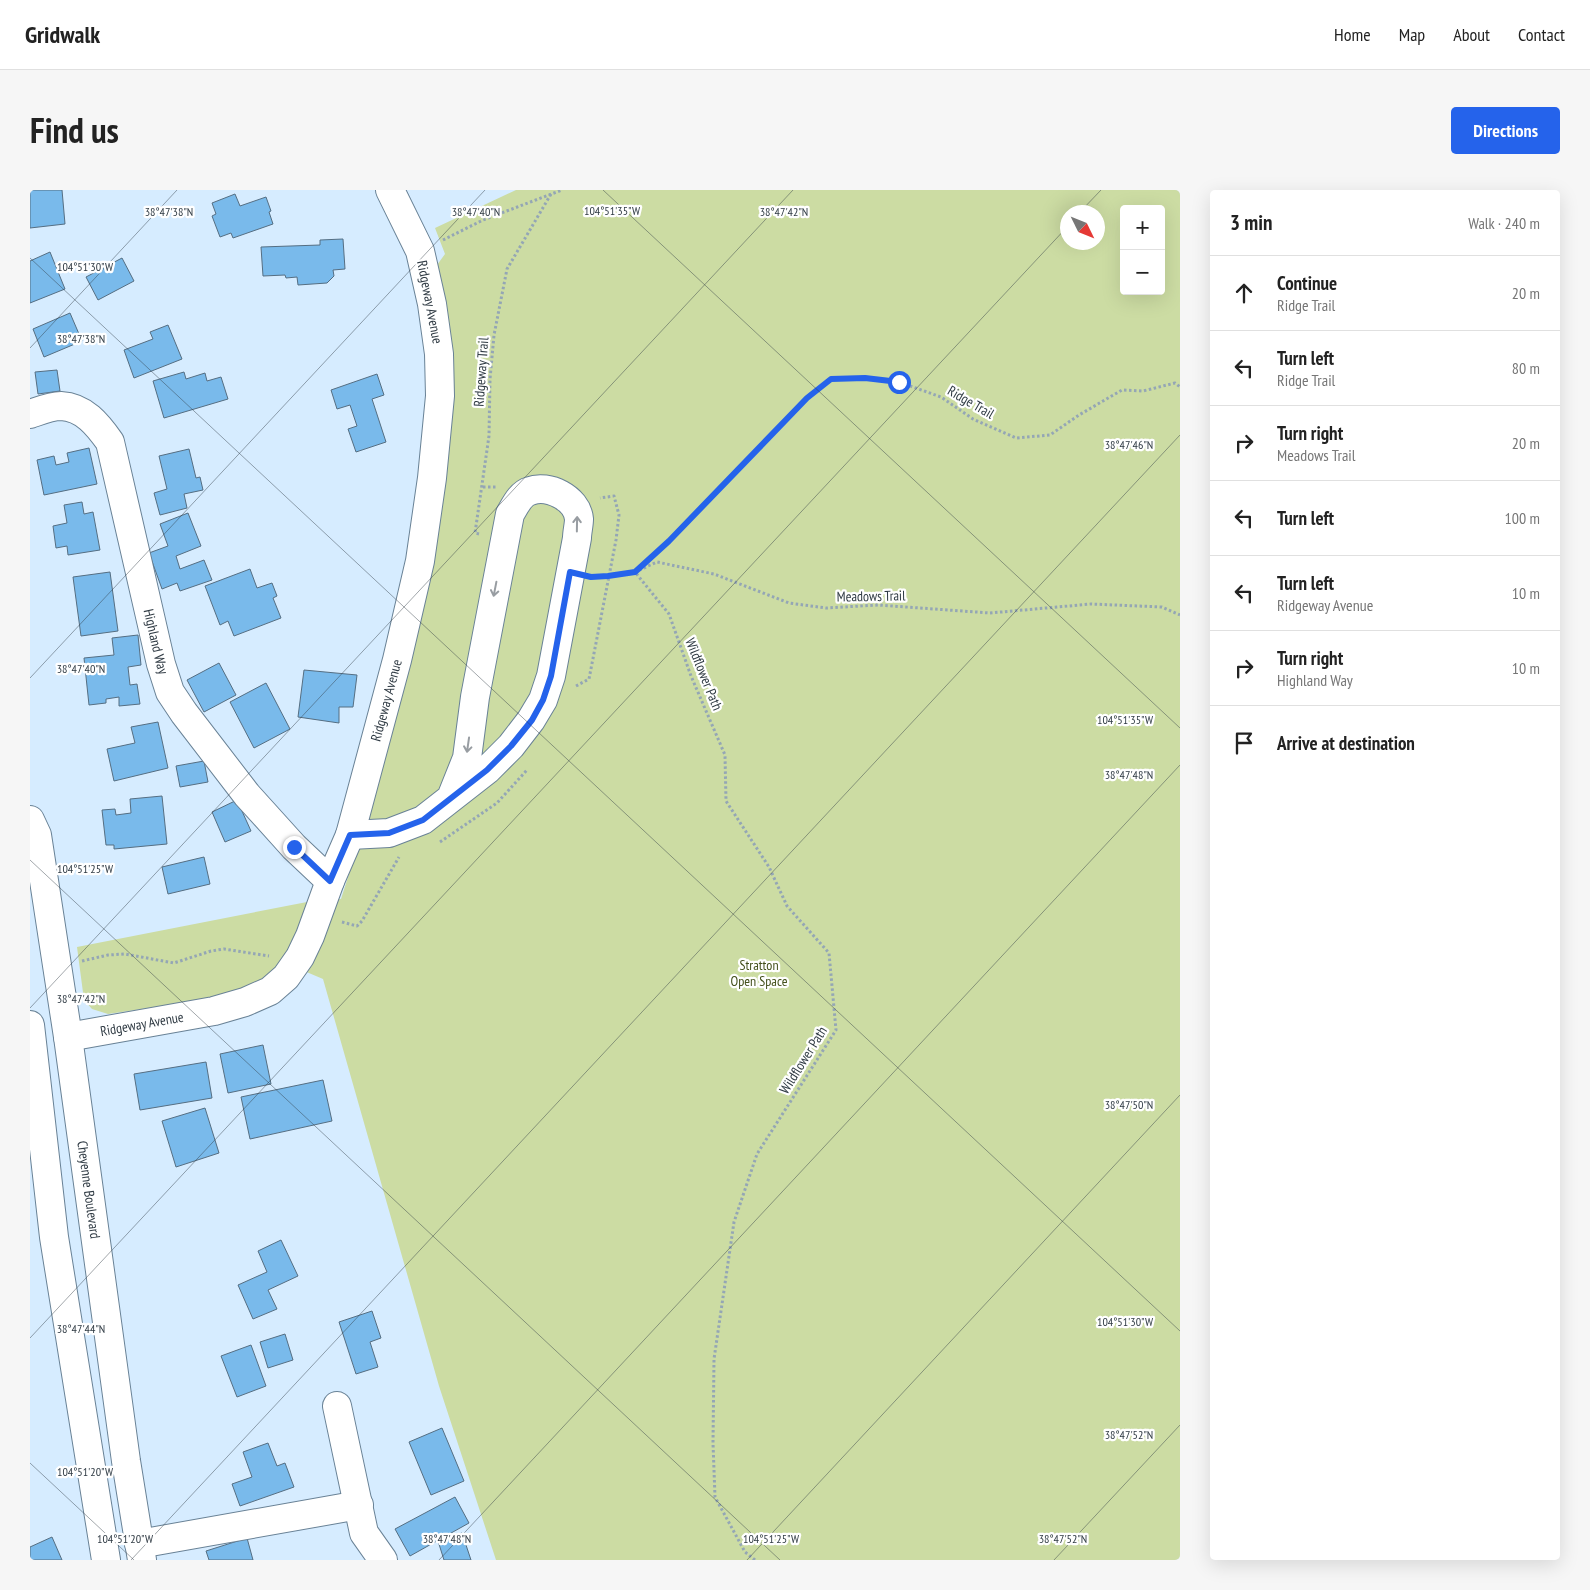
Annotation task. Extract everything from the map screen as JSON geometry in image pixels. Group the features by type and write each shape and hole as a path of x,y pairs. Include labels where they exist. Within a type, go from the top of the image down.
{"street":[{"name":"Ridgeway Avenue","path":"68,1037 214,1011 245,1002 270,991 286,977 300,957 350,835 398,660 420,561 432,478 440,396 439,354 432,304 420,251 390,190"},
{"name":"Highland Way","path":"30,414 60,406 81,411 98,424 110,442 161,664 170,692 247,795 294,847 330,881"},
{"path":"350,835 389,833 423,820 452,798 487,770 511,746 532,720 543,700 551,676 579,518 575,508 568,500 554,491 540,489 529,491 520,498 510,514 475,697 467,758 452,798"},
{"name":"Cheyenne Boulevard","path":"30,820 37,835 68,1037 140,1552"},
{"path":"30,1025 54,1237 106,1560"},
{"path":"337,1406 364,1533 383,1560"},
{"path":"140,1552 359,1504"}],"path":[{"path":"420,251 482,220 562,190"},
{"name":"Ridgeway Trail","path":"504,541 475,534 489,436 490,379 494,335 507,268 550,194"},
{"name":"Ridge Trail","path":"635,572 669,541 807,398 831,379 865,378 899,382 941,397 973,419 1016,438 1050,435 1079,415 1122,390 1143,390 1175,382 1180,387"},
{"name":"Meadows Trail","path":"570,572 591,577 608,576 635,572 657,562 714,574 789,602 826,608 878,605 990,613 1091,604 1162,607 1180,615"},
{"name":"Wildflower Path","path":"635,572 669,614 691,676 725,755 726,801 769,867 787,906 829,953 836,1030 757,1154 734,1222 714,1359 713,1444 715,1497 745,1552 755,1560"},
{"path":"57,967 108,955 125,954 174,963 211,951 224,949 268,956 275,955"}],"green space":[{"name":"Stratton Open Space","path":"516,190 1180,190 1180,1560 496,1560 439,1386 323,979 283,962 271,974 251,987 230,996 108,1014 92,1009 84,1000 77,947 307,902 341,899 372,802 406,674 438,286 437,265 445,254 435,228"}],"building":[{"path":"30,190 62,190 65,224 30,228"},
{"path":"235,194 240,206 266,197 273,224 233,238 231,233 220,237 212,216 216,214 212,203"},
{"path":"343,239 345,269 333,270 334,276 327,283 298,285 297,277 286,278 285,275 263,276 261,247 320,245 320,240"},
{"path":"50,252 65,289 30,303 30,261"},
{"path":"122,258 134,281 98,300 86,277"},
{"path":"70,313 82,341 44,357 33,329"},
{"path":"168,325 182,359 134,378 124,350 153,339 150,332"},
{"path":"57,370 60,391 38,394 35,372"},
{"path":"184,372 186,379 205,373 207,381 221,377 228,399 164,418 153,381"},
{"path":"377,374 384,395 372,399 386,442 356,452 348,429 357,426 350,405 337,409 331,390"},
{"path":"89,448 97,484 44,495 37,460 54,456 56,465 69,462 67,453"},
{"path":"189,449 196,478 200,477 203,490 184,494 187,508 160,515 154,493 167,489 159,456"},
{"path":"82,502 84,514 93,512 100,550 68,555 67,546 56,548 53,526 67,523 64,505"},
{"path":"188,513 201,546 176,556 180,569 204,560 212,580 180,591 177,583 162,589 149,553 168,546 160,524"},
{"path":"250,569 257,588 272,583 277,596 273,598 281,618 234,636 228,621 220,625 205,586"},
{"path":"110,572 118,631 81,636 73,577"},
{"path":"138,635 141,665 128,667 130,685 137,684 140,704 119,706 119,697 106,699 106,703 89,705 84,658 114,655 112,638"},
{"path":"219,663 236,695 204,712 187,680"},
{"path":"304,670 357,675 353,707 339,707 339,723 298,717"},
{"path":"266,683 290,729 254,748 230,702"},
{"path":"158,722 168,768 114,781 107,749 135,743 131,727"},
{"path":"204,761 208,782 180,787 176,766"},
{"path":"162,796 167,844 114,849 114,845 106,845 102,810 115,809 116,815 131,813 130,799"},
{"path":"237,800 251,831 225,842 212,812"},
{"path":"204,857 210,884 168,894 162,867"},
{"path":"263,1045 271,1084 228,1093 220,1054"},
{"path":"206,1062 212,1098 140,1110 134,1074"},
{"path":"323,1080 332,1121 250,1139 241,1097"},
{"path":"205,1108 219,1153 176,1167 162,1121"},
{"path":"281,1240 298,1276 268,1290 277,1309 253,1319 238,1285 267,1272 258,1251"},
{"path":"372,1311 381,1338 370,1342 378,1367 356,1374 339,1322"},
{"path":"285,1334 293,1360 268,1368 260,1342"},
{"path":"251,1345 266,1386 237,1397 221,1356"},
{"path":"442,1428 464,1481 431,1495 409,1442"},
{"path":"268,1443 277,1466 285,1463 294,1487 240,1506 232,1484 252,1477 243,1452"},
{"path":"455,1497 469,1523 410,1556 395,1529"},
{"path":"462,1533 471,1560 444,1560 438,1541"},
{"path":"52,1537 62,1560 30,1560 30,1547"},
{"path":"247,1538 253,1560 209,1560 206,1551"}],"route":[{"path":"294,847 330,881 350,835 389,833 423,820 487,770 511,746 532,720 543,700 551,676 570,572 591,577 635,572 669,541 807,398 831,379 865,378 899,382"}]}
